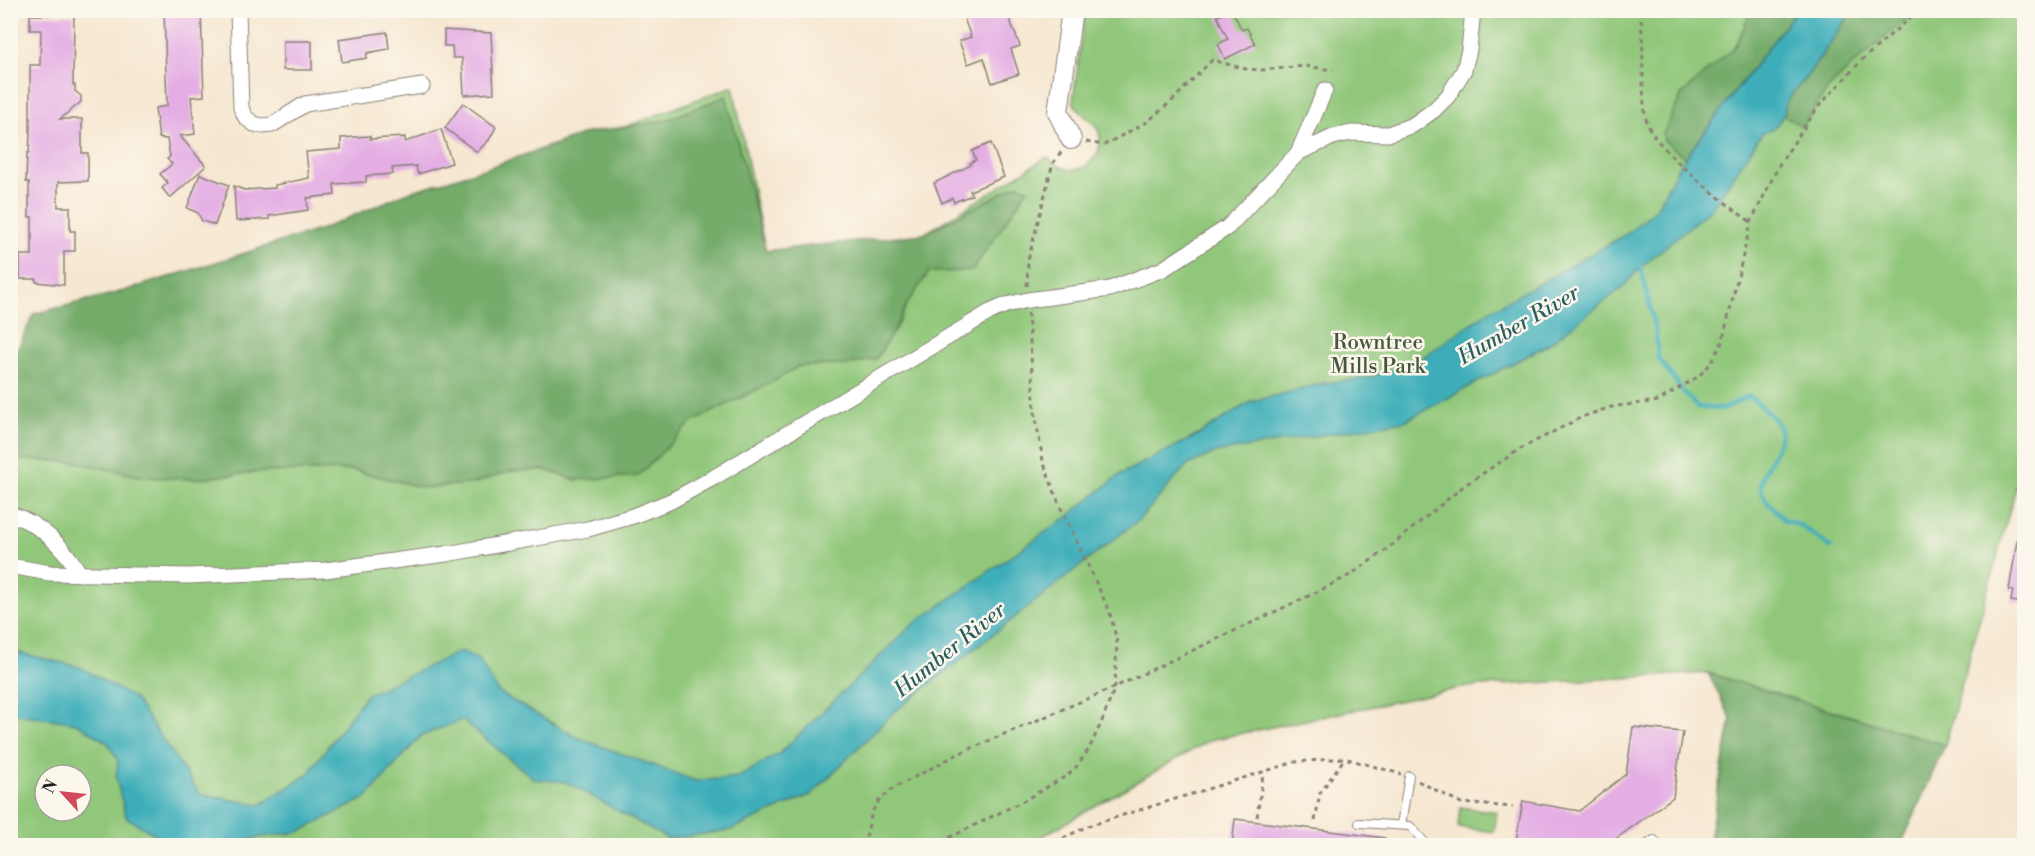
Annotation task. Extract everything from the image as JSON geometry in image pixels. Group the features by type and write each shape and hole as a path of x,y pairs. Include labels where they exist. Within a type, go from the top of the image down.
{"street":[{"path":"238,10 241,108 246,118 254,124 272,125 305,104 422,86"},
{"path":"1071,139 1058,112 1072,10"},
{"path":"1298,153 1333,137 1351,133 1388,134 1413,125 1434,110 1448,96 1464,70 1469,50 1473,10"},
{"path":"10,566 50,573 188,576 325,570 446,554 542,538 588,529 633,516 671,501 714,478 990,312 1006,305 1028,300 1110,290 1163,269 1228,227 1298,153 1325,90"},
{"path":"10,514 21,517 59,546 81,574"}],"lane":[{"path":"1401,825 1409,776"},
{"path":"1359,823 1410,826 1428,846"},
{"path":"1645,846 1654,840 1658,846"}],"path":[{"path":"1640,10 1644,108 1647,124 1654,138 1728,206 1751,222"},
{"path":"864,846 872,812 880,799 894,788 958,754 1114,687 1350,575 1386,550 1465,485 1522,448 1582,417 1611,407 1658,401 1699,376 1711,363 1722,343 1751,222 1780,163 1819,106 1863,59 1919,10"},
{"path":"1027,292 1028,260 1053,163 1071,139 1104,146 1148,122 1212,60 1246,69 1262,70 1305,66 1333,70"},
{"path":"933,846 1025,800 1068,775 1089,749 1114,687 1117,641 1109,610 1059,504 1038,440 1028,310"},
{"path":"1315,821 1320,793 1344,758"},
{"path":"1047,846 1088,826 1295,762 1344,758 1409,776 1461,803 1513,807"},
{"path":"1257,817 1264,773"}],"green space":[{"name":"Rowntree Mills Park","path":"1085,11 2024,11 2024,463 1945,745 1707,673 1466,687 1210,740 1027,845 11,846 11,360 733,86 765,251 924,234 1047,157 1058,166 1067,169 1084,167 1098,152 1099,134 1092,122 1076,107 1073,101"},
{"path":"1750,11 1796,11 1685,158 1664,140 1663,133 1682,94 1734,47"},
{"path":"1852,11 1916,11 1851,66 1827,90 1802,127 1784,115 1786,101 1811,71"},
{"path":"726,96 766,251 924,234 1018,184 1028,189 972,271 929,272 907,304 895,329 876,359 846,365 799,366 692,422 638,476 576,480 545,470 511,471 475,483 425,488 352,470 260,472 194,479 144,477 76,462 11,459 11,351 18,348 34,314 124,291 325,228 406,193 587,133 666,120"},
{"path":"1708,673 1945,745 1901,845 1708,845 1731,719"},
{"path":"1460,807 1497,812 1494,832 1458,827"}],"water":[{"name":"Humber River","path":"1796,11 1852,11 1811,71 1786,101 1784,115 1773,129 1762,133 1713,207 1641,267 1622,288 1547,345 1405,421 1214,453 1186,466 1140,519 893,713 812,794 731,830 668,839 566,782 534,779 462,720 421,736 366,798 299,832 208,845 167,842 126,817 116,778 118,761 108,743 77,723 11,713 11,651 80,667 135,699 200,794 260,805 307,775 366,695 461,651 479,660 498,692 576,737 696,781 739,777 780,753 912,625 1067,517 1121,474 1198,435 1250,402 1325,383 1367,378 1416,362 1488,312 1625,235 1656,209 1679,166"}],"building":[{"path":"164,10 201,10 204,96 191,97 195,134 180,136 206,166 170,198 162,188 168,183 160,174 172,164 167,159 170,157 167,139 159,138 155,108 167,106"},
{"path":"961,10 1006,10 1020,46 1011,49 1019,74 992,83 984,58 968,64 959,41 971,37"},
{"path":"1232,10 1242,30 1247,28 1255,44 1225,59 1218,44 1228,39 1217,16"},
{"path":"30,15 74,15 73,85 75,85 75,91 81,96 81,102 60,119 82,119 82,153 88,153 88,181 58,182 58,207 70,207 70,231 75,231 75,251 64,251 64,285 36,282 36,279 20,279 20,255 32,255 32,217 29,217 29,182 26,182 30,133 30,65 40,65 41,30 30,30"},
{"path":"444,30 491,33 494,93 464,95 462,58 453,58 452,46 444,46"},
{"path":"387,32 389,49 367,53 367,58 342,62 339,39"},
{"path":"283,41 312,41 312,70 283,70"},
{"path":"463,103 496,127 489,140 477,152 445,128"},
{"path":"441,129 452,163 418,174 416,166 392,168 393,174 366,176 366,182 334,184 335,195 307,198 308,210 269,216 270,219 236,221 234,186 244,190 275,188 275,185 309,178 306,152 341,149 341,138 405,137 405,142"},
{"path":"991,143 1004,177 970,191 972,195 954,202 952,198 942,203 934,183 971,165 970,163 976,160 972,151"},
{"path":"200,174 229,185 215,225 202,221 198,213 187,208"},
{"path":"2018,535 2025,535 2025,603 2011,601 2013,590 2009,590"},
{"path":"1633,727 1683,732 1673,797 1606,846 1515,846 1523,801 1579,811 1626,774"},
{"path":"1235,819 1385,838 1385,846 1232,846"}],"waterway":[{"path":"1640,263 1656,334 1658,358 1685,394 1698,407 1724,409 1748,396 1776,421 1780,431 1780,440 1763,477 1761,487 1764,497 1785,521 1798,524 1831,547"}]}
